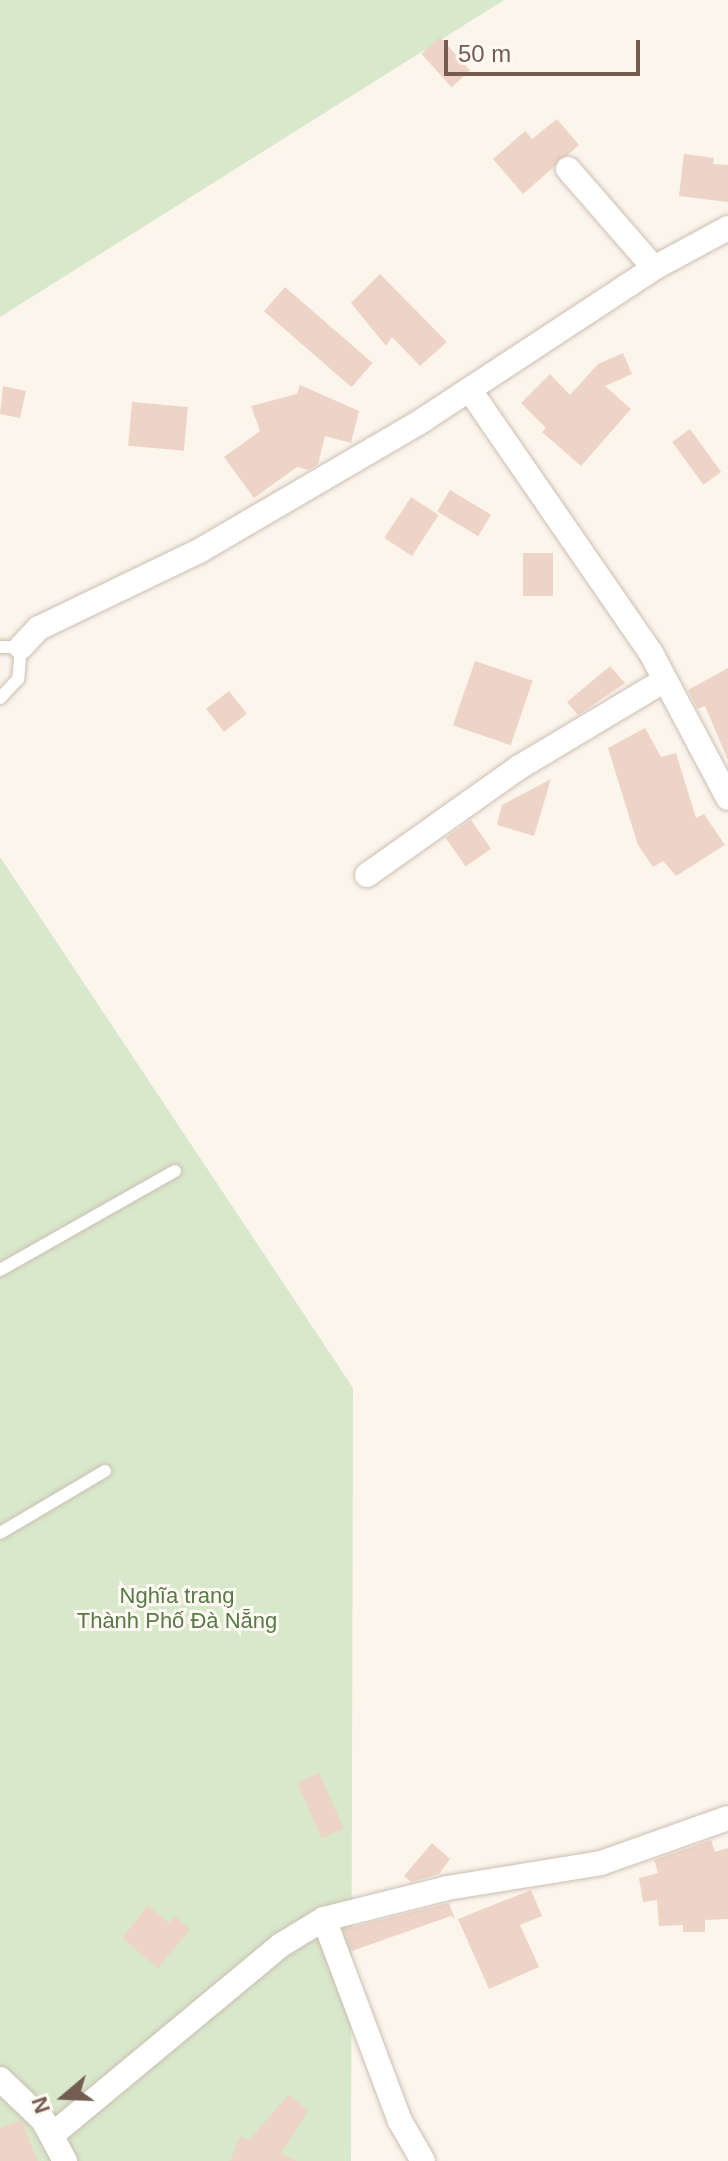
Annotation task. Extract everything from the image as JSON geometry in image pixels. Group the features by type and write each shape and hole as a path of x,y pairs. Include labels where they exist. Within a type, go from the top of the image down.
{"street":[{"path":"568,169 654,268"},
{"path":"11,647 39,628 199,551 471,392 654,268 728,228"},
{"path":"471,392 665,680 728,798"},
{"path":"367,875 518,768 665,680"},
{"path":"52,2135 281,1945 324,1919 447,1888 601,1863 728,1818"},
{"path":"324,1919 400,2121 423,2161"},
{"path":"0,2079 43,2120 65,2161"}],"lane":[{"path":"0,698 18,679 11,647"},
{"path":"0,1270 175,1171"},
{"path":"0,1533 105,1471"}],"green space":[{"path":"0,0 504,0 0,317"},
{"name":"Nghĩa trang Thành Phố Đà Nẵng","path":"0,857 353,1388 351,2161 0,2161"}],"building":[{"path":"440,37 470,70 452,87 421,54"},
{"path":"557,119 579,145 523,194 493,159 525,131 532,139"},
{"path":"684,154 714,158 713,164 728,165 728,202 679,196"},
{"path":"380,274 447,342 420,366 392,337 386,346 351,303"},
{"path":"285,287 373,363 352,387 264,311"},
{"path":"623,353 632,374 605,386 631,409 581,466 542,432 546,428 521,403 550,374 570,395 598,364"},
{"path":"300,385 359,411 351,443 325,436 318,464 309,470 297,467 254,498 224,457 260,431 251,406 297,394"},
{"path":"3,386 26,391 20,418 0,414"},
{"path":"132,402 188,407 184,451 128,446"},
{"path":"690,429 721,472 703,485 672,442"},
{"path":"450,490 491,515 478,536 437,511"},
{"path":"411,497 439,515 412,556 384,538"},
{"path":"523,553 553,553 553,596 523,596"},
{"path":"475,661 533,681 511,745 453,725"},
{"path":"610,666 625,683 578,715 567,702"},
{"path":"728,668 728,760 705,706 698,709 688,690"},
{"path":"229,691 247,714 224,732 206,709"},
{"path":"645,728 661,757 676,753 696,818 704,814 725,845 676,876 663,861 653,867 638,845 608,748"},
{"path":"551,779 534,836 497,825 502,805"},
{"path":"471,820 491,849 466,866 446,838"},
{"path":"319,1773 344,1829 322,1838 297,1783"},
{"path":"711,1840 715,1852 728,1848 728,1919 705,1920 705,1932 683,1932 683,1925 659,1926 657,1900 643,1902 639,1878 658,1873 654,1860"},
{"path":"432,1843 450,1859 439,1874 411,1882 404,1876"},
{"path":"531,1890 542,1916 520,1925 539,1967 489,1989 458,1919"},
{"path":"449,1903 455,1919 451,1916 352,1951 344,1929"},
{"path":"148,1905 169,1923 175,1916 190,1929 158,1968 122,1938"},
{"path":"289,2094 308,2111 281,2154 297,2161 230,2161 240,2136 249,2140"},
{"path":"21,2120 38,2161 0,2161 0,2128"}]}
